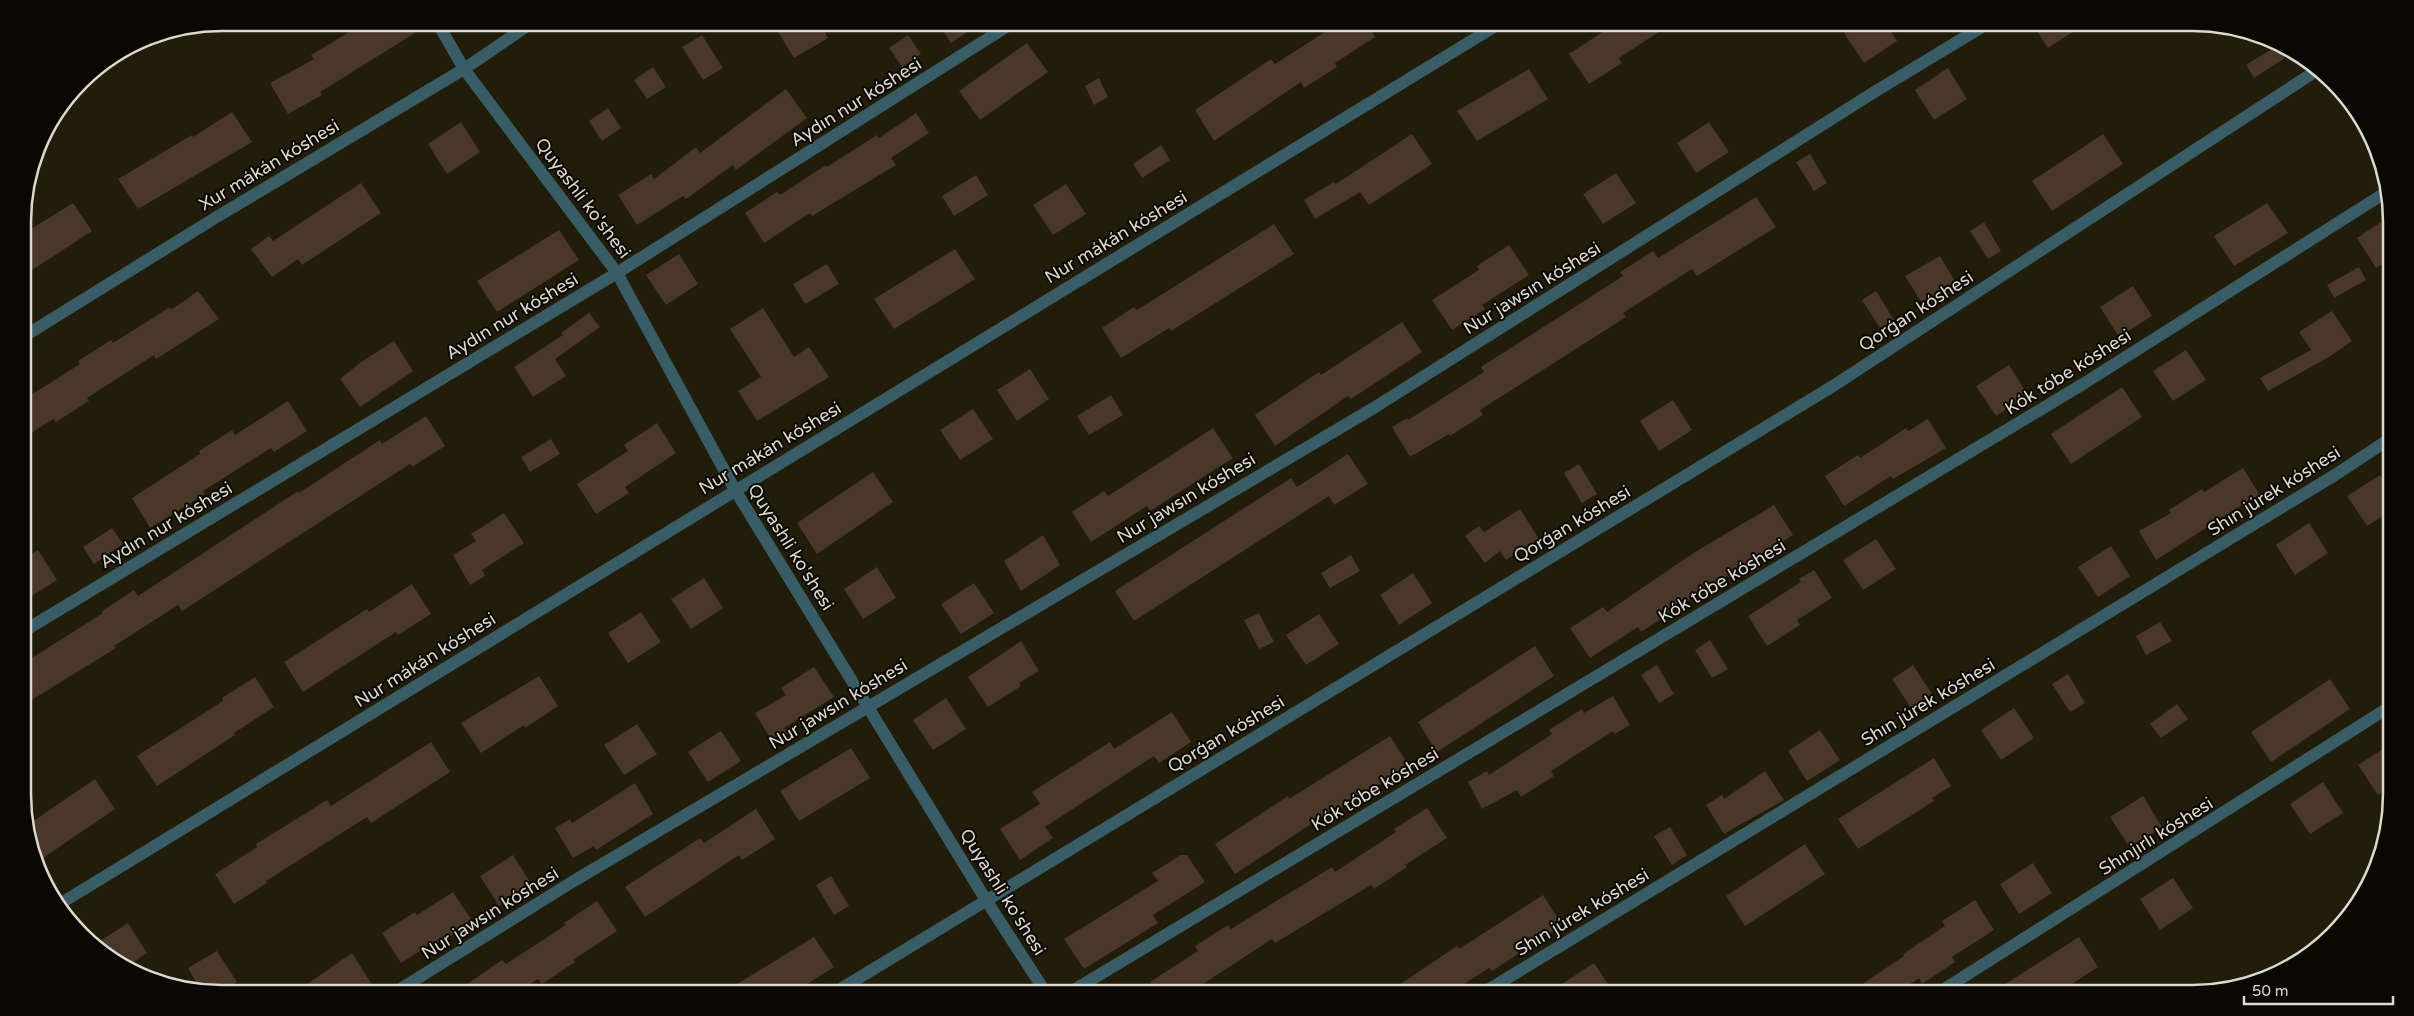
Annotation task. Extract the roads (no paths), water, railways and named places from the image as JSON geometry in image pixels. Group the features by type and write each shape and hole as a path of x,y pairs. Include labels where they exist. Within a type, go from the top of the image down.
{"street":[{"name":"Quyashli ko'shesi","path":"442,31 464,69 617,273 735,490 869,706 986,900 1041,985"},
{"name":"Xur mákán kóshesi","path":"31,332 215,218 464,69 520,31"},
{"name":"Aydın nur kóshesi","path":"31,627 617,273 1000,31"},
{"name":"Nur mákán kóshesi","path":"65,902 1487,31"},
{"name":"Nur jawsın kóshesi","path":"408,985 572,882 1372,409 1868,96 1975,31"},
{"name":"Qorǵan kóshesi","path":"847,985 1833,386 2312,74"},
{"name":"Kók tóbe kóshesi","path":"1082,985 2083,384 2381,196"},
{"name":"Shın júrek kóshesi","path":"1496,985 2327,480 2383,443"},
{"name":"Shınjırlı kóshesi","path":"1951,985 2383,711"}]}
